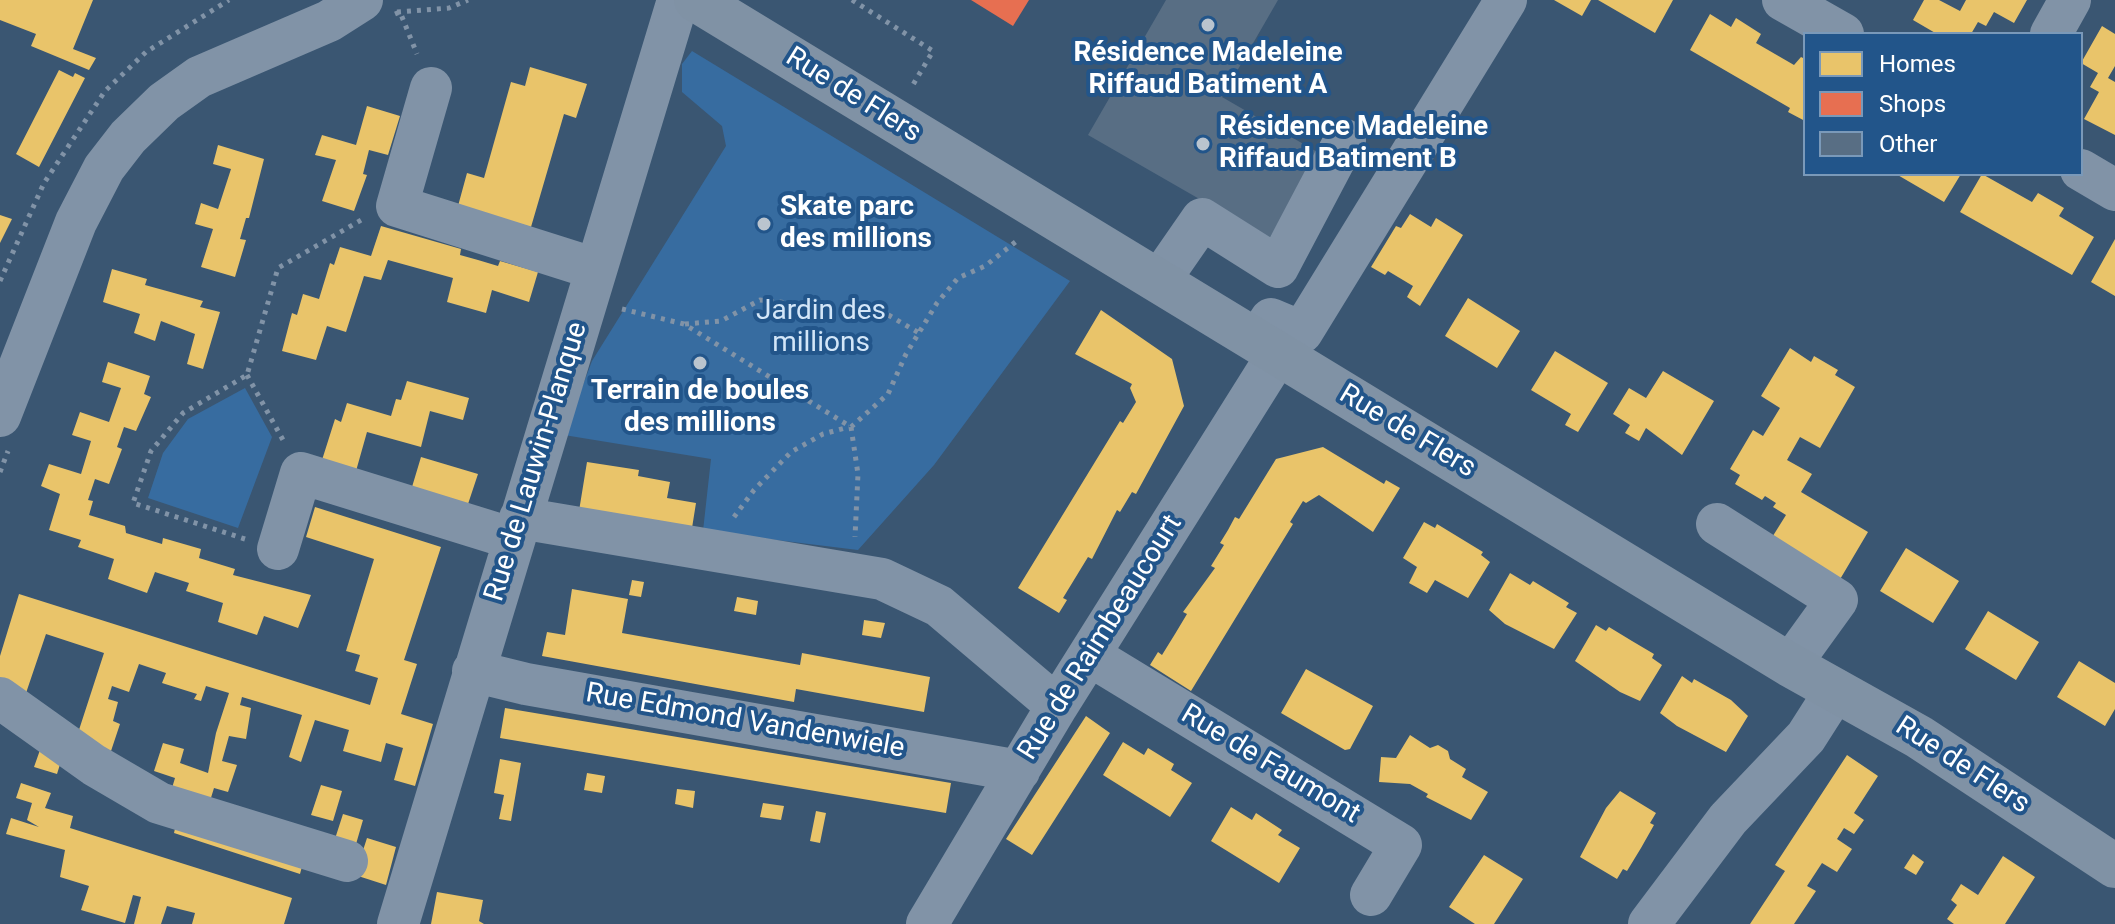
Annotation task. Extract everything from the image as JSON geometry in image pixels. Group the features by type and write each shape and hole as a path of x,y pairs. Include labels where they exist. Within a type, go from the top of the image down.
{"main road":[{"name":"Rue de Flers","path":"696,0 1790,665 1956,760 2115,866"}],"street":[{"path":"0,349 55,213 78,169 109,126 143,90 181,62 302,0"},
{"name":"Rue de Lauwin-Planque","path":"398,924 678,0"},
{"path":"1268,347 1271,319 1302,332 1506,0"},
{"path":"1783,0 1839,32"},
{"path":"2052,32 2070,0"},
{"path":"6,429 76,222 104,168 128,137 164,102 199,77 329,21 376,8"},
{"path":"431,88 397,206 591,284"},
{"path":"1159,281 1202,219 1278,267 1345,140"},
{"path":"2083,171 2115,190"},
{"name":"Rue de Raimbeaucourt","path":"927,924 1089,655 1268,347"},
{"path":"278,549 301,473 517,529 711,549 852,572 913,591 939,606 1057,706"},
{"path":"1717,524 1837,600 1790,665"},
{"name":"Rue de Faumont","path":"1089,655 1401,845 1371,895"},
{"name":"Rue Edmond Vandenwiele","path":"473,671 526,684 1019,771"},
{"path":"1649,924 1728,819 1806,737 1836,690"},
{"path":"0,698 105,772 159,803 347,861"}],"path":[{"path":"376,8 449,8 468,0"},
{"path":"852,0 933,51 893,120"},
{"path":"376,8 431,88"},
{"path":"278,549 133,503 151,451 183,413 247,375 278,268 353,223 397,206"},
{"path":"711,549 754,490 791,452 823,434 850,427 888,394 919,333 958,278 985,266 1017,239 1030,247"},
{"path":"591,284 684,324 850,427 858,474 852,572"},
{"path":"684,324 721,321 760,300 885,313 919,333"},
{"path":"247,375 301,473"},
{"path":"0,472 6,429"}],"green space":[{"name":"Jardin des millions","path":"692,51 1070,281 934,465 858,550 703,531 711,459 564,435 592,361 726,146 722,126 682,92 682,64"},
{"path":"245,388 272,437 238,528 148,498 163,453 188,419"}],"building: Homes":[{"path":"0,0 93,0 73,49 96,58 89,70 31,46 36,34 0,20"},
{"path":"1554,0 1591,0 1582,16"},
{"path":"1598,0 1673,0 1655,33"},
{"path":"1924,0 1939,0 1960,11 1966,0 2027,0 2014,23 1994,12 1986,26 1978,22 1972,32 1934,32 1913,20"},
{"path":"1710,14 1731,27 1736,18 1761,34 1756,43 1794,65 1803,58 1803,120 1788,112 1790,108 1690,50"},
{"path":"2102,26 2115,34 2115,66 2108,78 2115,82 2115,135 2084,119 2099,92 2090,87 2098,73 2083,64"},
{"path":"530,67 587,84 576,118 564,114 531,227 458,206 467,173 484,178 511,82 525,86"},
{"path":"59,70 73,77 75,73 85,78 39,167 16,154"},
{"path":"367,106 400,116 388,155 369,150 363,174 367,175 354,211 322,201 336,160 315,155 322,135 356,145"},
{"path":"218,145 264,159 249,218 246,218 240,239 246,240 235,277 201,267 213,229 195,224 201,203 218,209 231,169 213,164"},
{"path":"1899,176 1960,176 1944,202"},
{"path":"1981,176 1986,176 2032,202 2038,193 2064,208 2059,216 2094,237 2072,275 1960,212"},
{"path":"1410,214 1431,227 1436,218 1463,235 1420,306 1407,297 1413,286 1388,271 1385,275 1371,267 1396,226 1401,228"},
{"path":"0,215 12,219 0,243"},
{"path":"381,226 461,249 460,255 498,266 500,261 538,272 529,302 492,290 486,313 447,302 453,278 388,260 381,280 364,276 346,332 327,326 316,360 282,351 292,313 297,315 303,294 319,299 330,263 334,265 340,247 371,256"},
{"path":"2115,239 2115,296 2091,282"},
{"path":"112,269 147,279 145,285 203,301 200,307 220,312 203,369 187,364 195,334 161,321 155,341 134,333 140,314 103,302"},
{"path":"1468,298 1520,331 1497,368 1445,336"},
{"path":"1101,310 1172,359 1184,406 1136,494 1132,492 1120,512 1117,510 1092,559 1088,557 1063,598 1067,600 1059,613 1018,588 1120,421 1123,423 1136,402 1130,388 1132,384 1075,354"},
{"path":"1790,348 1811,362 1814,356 1838,370 1835,375 1855,387 1820,448 1800,437 1787,460 1812,474 1801,492 1868,532 1839,581 1771,539 1786,515 1773,507 1776,503 1765,496 1762,500 1735,484 1740,475 1730,469 1753,430 1763,436 1780,408 1761,396"},
{"path":"1555,351 1608,383 1578,432 1565,425 1571,414 1531,390"},
{"path":"108,362 150,376 144,394 151,397 136,431 124,427 117,447 122,449 109,484 95,479 88,500 93,501 89,515 125,526 126,533 162,544 163,538 201,549 199,558 235,569 233,575 311,595 298,628 264,616 257,635 218,622 223,603 186,591 189,583 155,572 147,593 108,579 114,559 78,547 81,540 49,530 60,494 41,486 49,464 81,474 91,441 72,435 80,412 109,422 121,388 102,382"},
{"path":"1663,371 1714,401 1682,455 1646,428 1639,441 1625,433 1630,425 1613,414 1629,388 1646,398"},
{"path":"407,381 469,398 463,420 430,411 421,447 367,432 356,471 322,460 335,419 341,422 347,403 391,416 396,399 401,400"},
{"path":"1323,447 1384,484 1386,480 1400,488 1373,532 1319,495 1306,503 1303,501 1290,522 1293,524 1191,691 1150,665 1158,652 1162,655 1175,634 1187,614 1183,612 1215,568 1211,566 1224,545 1220,543 1235,517 1239,519 1276,459"},
{"path":"421,457 478,474 468,504 412,487"},
{"path":"587,462 639,470 638,476 670,482 667,498 696,503 692,528 579,511"},
{"path":"315,507 441,547 404,660 417,664 401,714 433,724 415,786 394,780 403,748 386,743 381,762 343,751 349,730 315,720 301,762 289,757 302,715 242,697 240,705 251,708 246,739 229,736 222,761 237,765 228,792 214,788 210,801 172,788 175,778 154,771 163,743 184,749 180,763 208,773 216,733 229,693 206,686 201,701 194,699 197,694 162,683 166,673 139,664 129,692 112,686 108,699 118,702 113,721 120,724 111,751 77,736 104,653 46,634 25,696 0,687 0,656 19,594 370,705 378,678 355,671 360,655 346,651 374,559 306,537"},
{"path":"1424,522 1435,528 1437,524 1483,552 1481,555 1490,562 1468,598 1435,580 1427,593 1409,583 1417,567 1403,558"},
{"path":"1906,548 1959,581 1933,623 1880,591"},
{"path":"1510,573 1530,585 1533,581 1569,603 1566,607 1577,613 1554,649 1505,624 1489,610"},
{"path":"632,580 644,582 641,597 629,595"},
{"path":"572,589 628,599 622,633 800,665 802,653 930,677 924,712 796,689 794,702 542,656 547,632 565,635"},
{"path":"737,597 758,601 756,615 734,611"},
{"path":"1988,611 2039,642 2016,680 1965,649"},
{"path":"864,620 885,623 881,638 862,635"},
{"path":"1596,625 1606,631 1609,627 1654,654 1652,658 1662,665 1640,701 1620,692 1575,661"},
{"path":"2079,661 2115,683 2115,709 2105,726 2057,697"},
{"path":"1306,669 1373,706 1350,749 1345,750 1281,713"},
{"path":"1682,676 1692,683 1694,679 1731,700 1748,716 1726,752 1677,726 1660,713"},
{"path":"505,708 951,783 946,813 500,738"},
{"path":"1086,716 1110,733 1032,855 1006,839"},
{"path":"1410,735 1430,748 1438,745 1448,751 1450,759 1466,769 1462,777 1488,792 1471,820 1426,797 1428,794 1410,784 1379,782 1381,757 1396,758"},
{"path":"1123,742 1144,755 1148,748 1174,764 1171,770 1192,783 1170,817 1103,775"},
{"path":"40,750 62,758 57,774 34,767"},
{"path":"1847,755 1878,776 1854,813 1864,820 1854,834 1844,828 1837,839 1852,849 1837,872 1822,863 1807,886 1816,891 1794,924 1750,924 1785,871 1775,865"},
{"path":"500,759 521,763 511,821 499,819 504,795 494,793"},
{"path":"587,773 605,776 602,793 584,790"},
{"path":"21,783 51,793 45,808 73,816 70,828 292,898 284,924 192,924 195,913 167,906 161,924 134,924 141,897 133,895 125,923 81,910 89,886 60,877 65,850 6,834 11,818 39,827 27,820 32,803 16,798"},
{"path":"321,785 342,791 333,821 311,815"},
{"path":"677,789 695,791 693,808 675,804"},
{"path":"1620,791 1656,813 1650,823 1654,825 1641,848 1627,871 1623,869 1617,879 1580,857 1606,808"},
{"path":"763,803 784,806 781,820 760,817"},
{"path":"1231,807 1252,820 1256,813 1282,830 1278,835 1300,848 1279,883 1211,841"},
{"path":"816,811 826,813 820,843 810,841"},
{"path":"343,814 363,820 354,851 333,845"},
{"path":"176,824 304,859 300,874 174,833"},
{"path":"367,838 396,847 386,885 355,875"},
{"path":"1913,854 1924,862 1916,875 1904,868"},
{"path":"1484,855 1523,879 1494,924 1475,924 1449,907"},
{"path":"2003,856 2035,877 2005,924 1954,924 1947,919 1957,905 1951,900 1961,884 1978,895"},
{"path":"437,892 483,900 479,921 484,924 431,924"}],"building: Shops":[{"path":"971,0 1029,0 1013,26"}],"building: Other":[{"name":"Résidence Madeleine Riffaud Batiment B","path":"1166,0 1278,0 1222,97 1319,153 1269,239 1088,135"}],"place":[{"name":"Résidence Madeleine Riffaud Batiment A","path":"1208,25"},
{"name":"Résidence Madeleine Riffaud Batiment B","path":"1203,144"},
{"name":"Skate parc des millions","path":"764,224"},
{"name":"Terrain de boules des millions","path":"700,363"}]}
